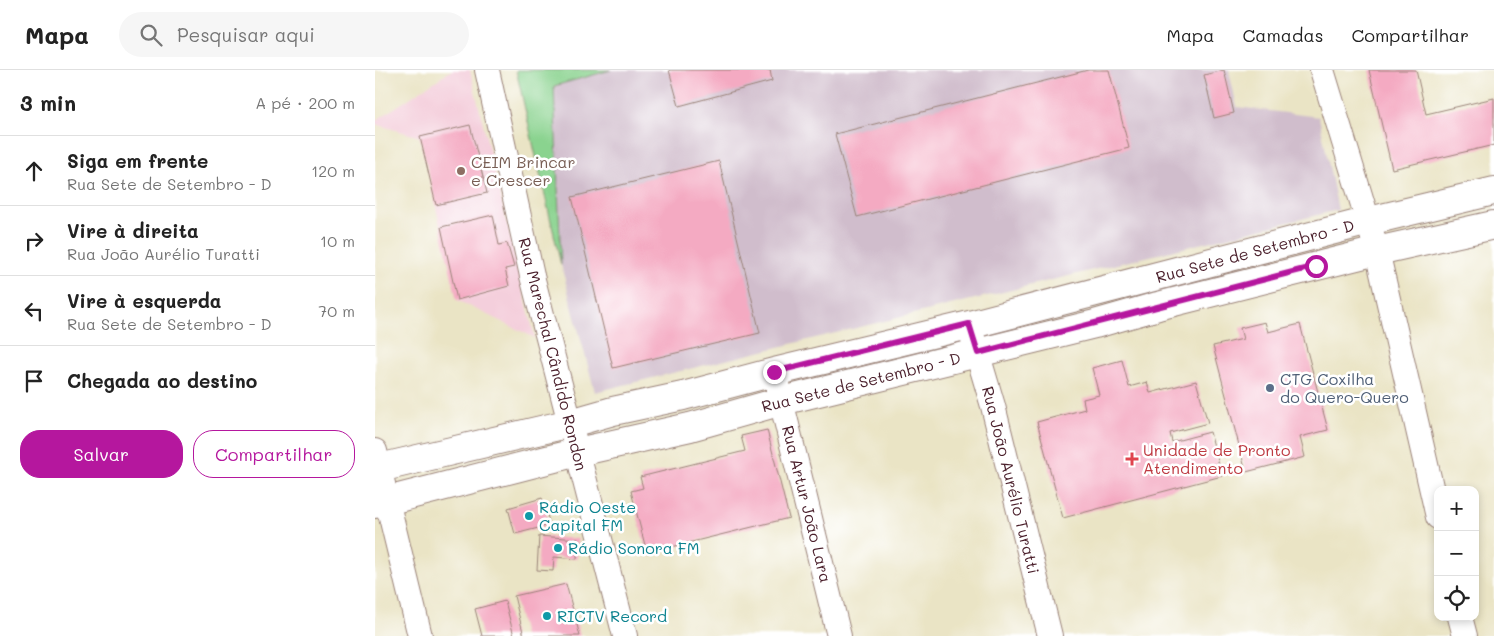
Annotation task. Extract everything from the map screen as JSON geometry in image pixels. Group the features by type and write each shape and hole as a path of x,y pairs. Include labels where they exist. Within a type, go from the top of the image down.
{"street":[{"name":"Rua Marechal Cândido Rondon","path":"487,70 532,276 625,636"},
{"path":"1322,70 1369,221 1434,500"},
{"name":"Rua Sete de Setembro - D","path":"377,462 571,423 613,411 683,396 1369,221 1494,191"},
{"name":"Rua Sete de Setembro - D","path":"381,502 577,452 690,427 782,401 1095,324 1158,306 1494,225"},
{"name":"Rua João Aurélio Turatti","path":"969,324 993,406 1050,636"},
{"name":"Rua Artur João Lara","path":"774,372 839,636"},
{"path":"683,396 690,427"},
{"path":"377,462 381,502 421,636"},
{"path":"1462,621 1465,636"}],"shaded area":[{"name":"CEIM Brincar e Crescer","path":"452,70 470,70 535,338 457,300 420,137 375,124 375,121"},
{"path":"611,70 1230,70 1237,107 1319,117 1338,210 595,392 561,265 554,86"}],"green space":[{"path":"516,70 611,70 554,86 561,265"}],"building":[{"path":"669,70 770,70 772,81 679,106"},
{"path":"1088,70 1109,70 1129,148 857,217 835,134"},
{"path":"1224,70 1234,113 1214,118 1204,75"},
{"path":"1369,70 1416,70 1426,114 1494,98 1494,145 1392,169"},
{"path":"470,125 487,193 436,205 420,137"},
{"path":"719,161 760,333 613,368 572,197"},
{"path":"493,215 499,245 507,243 514,267 505,269 509,286 457,300 441,227"},
{"name":"CTG Coxilha do Quero-Quero","path":"1265,322 1268,332 1300,324 1328,430 1300,437 1305,457 1246,472 1213,346 1243,339 1240,328"},
{"name":"Unidade de Pronto Atendimento","path":"1122,360 1129,387 1147,382 1150,393 1196,381 1208,423 1170,433 1172,442 1210,432 1222,476 1063,518 1037,422 1085,409 1083,399 1099,395 1092,368"},
{"path":"767,430 789,518 647,553 631,491 643,488 640,477 745,451 741,436"},
{"name":"Rádio Oeste Capital FM","path":"542,498 550,525 515,534 508,508"},
{"name":"Rádio Sonora FM","path":"539,536 578,539 577,559 554,557 553,571 537,570"},
{"name":"RICTV Record","path":"566,584 580,636 524,636 514,596"},
{"name":"RICTV Record","path":"505,601 514,636 482,636 475,609"}],"place":[{"name":"CEIM Brincar e Crescer","path":"461,171"},
{"name":"CTG Coxilha do Quero-Quero","path":"1270,388"},
{"name":"Unidade de Pronto Atendimento","path":"1132,459"},
{"name":"Rádio Oeste Capital FM","path":"529,516"},
{"name":"Rádio Sonora FM","path":"558,548"},
{"name":"RICTV Record","path":"547,616"}],"route":[{"path":"774,372 969,324 978,353 1316,266"}]}
